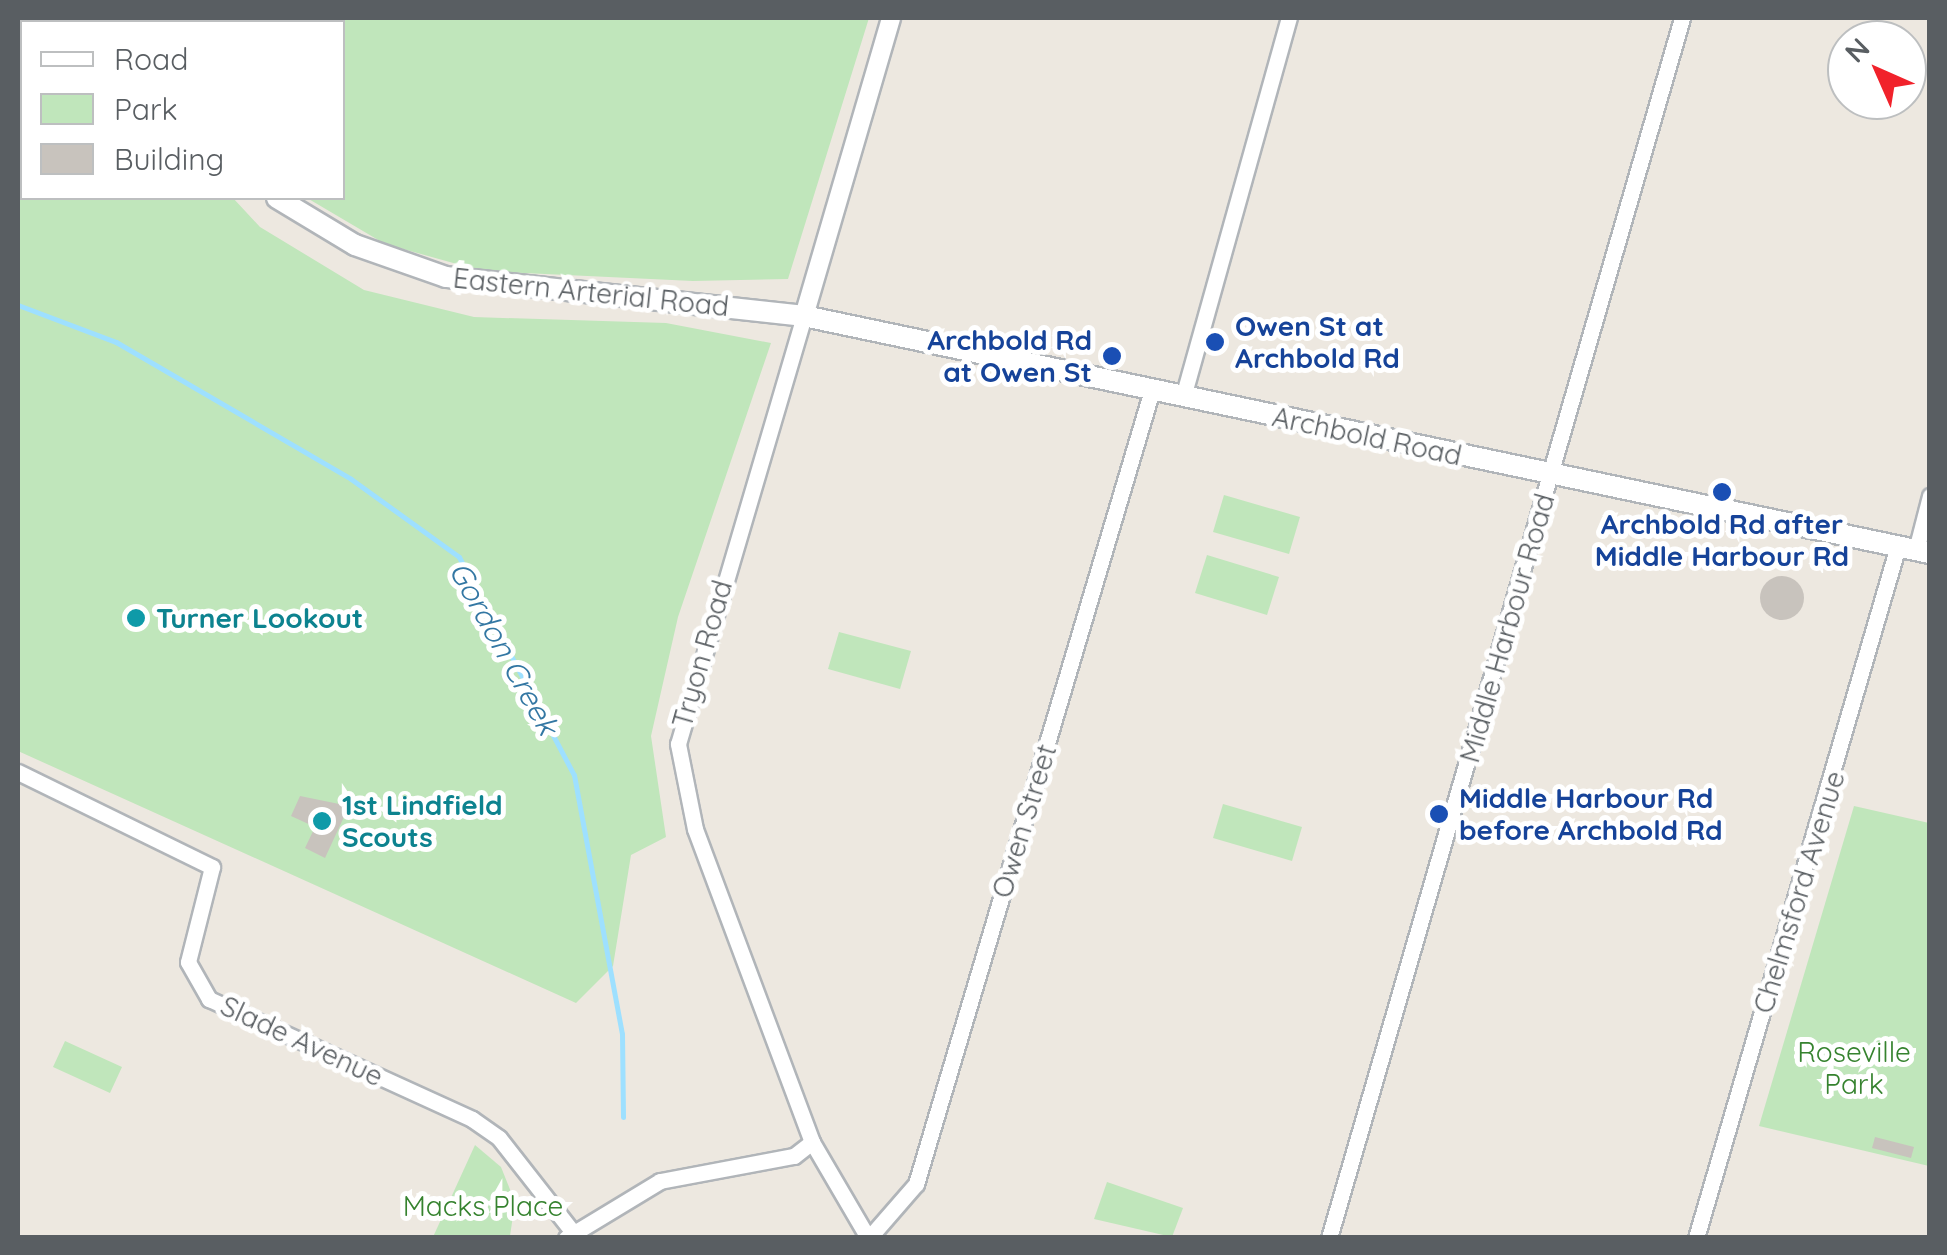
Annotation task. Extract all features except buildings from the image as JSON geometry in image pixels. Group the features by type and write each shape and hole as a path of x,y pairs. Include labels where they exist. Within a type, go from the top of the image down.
{"main road":[{"name":"Eastern Arterial Road","path":"280,200 324,230 446,277 804,316"},
{"name":"Archbold Road","path":"804,316 1915,550"}],"street":[{"name":"Tryon Road","path":"868,1238 812,1142 695,829 678,744 891,18"},
{"path":"1183,397 1289,18"},
{"name":"Middle Harbour Road","path":"1329,1238 1682,18"},
{"name":"Owen Street","path":"868,1238 916,1184 1152,390"},
{"name":"Chelmsford Avenue","path":"1696,1238 1930,496"},
{"name":"Slade Avenue","path":"20,773 212,867 188,962 209,999 472,1118 499,1138 569,1234"},
{"path":"569,1234 660,1182 794,1156 812,1142"}],"green space":[{"path":"18,18 42,20 20,20 20,200 235,200 260,227 364,290 474,317 666,323 771,343 678,617 651,736 666,837 631,855 613,966 576,1003 18,751"},
{"path":"131,18 869,18 788,279 693,281 482,271 385,244 310,200 345,200 345,20"},
{"path":"1224,495 1300,517 1289,554 1213,532"},
{"path":"1207,555 1279,577 1267,615 1195,593"},
{"path":"839,632 911,651 900,689 828,669"},
{"path":"1223,804 1302,827 1292,861 1213,838"},
{"name":"Roseville Park","path":"1854,806 1929,823 1929,1166 1759,1126"},
{"path":"65,1041 122,1067 110,1093 53,1067"},
{"name":"Macks Place","path":"475,1145 501,1167 515,1202 510,1236 433,1237"},
{"path":"1107,1182 1183,1208 1172,1237 1094,1219"}],"waterway":[{"name":"Gordon Creek","path":"18,305 116,342 351,479 459,557 574,775 622,1034 623,1117"}],"place":[{"name":"Owen St at Archbold Rd","path":"1215,342"},
{"name":"Archbold Rd at Owen St","path":"1112,356"},
{"name":"Archbold Rd after Middle Harbour Rd","path":"1722,492"},
{"name":"Turner Lookout","path":"136,618"},
{"name":"Middle Harbour Rd before Archbold Rd","path":"1439,814"},
{"name":"1st Lindfield Scouts","path":"322,821"}]}
